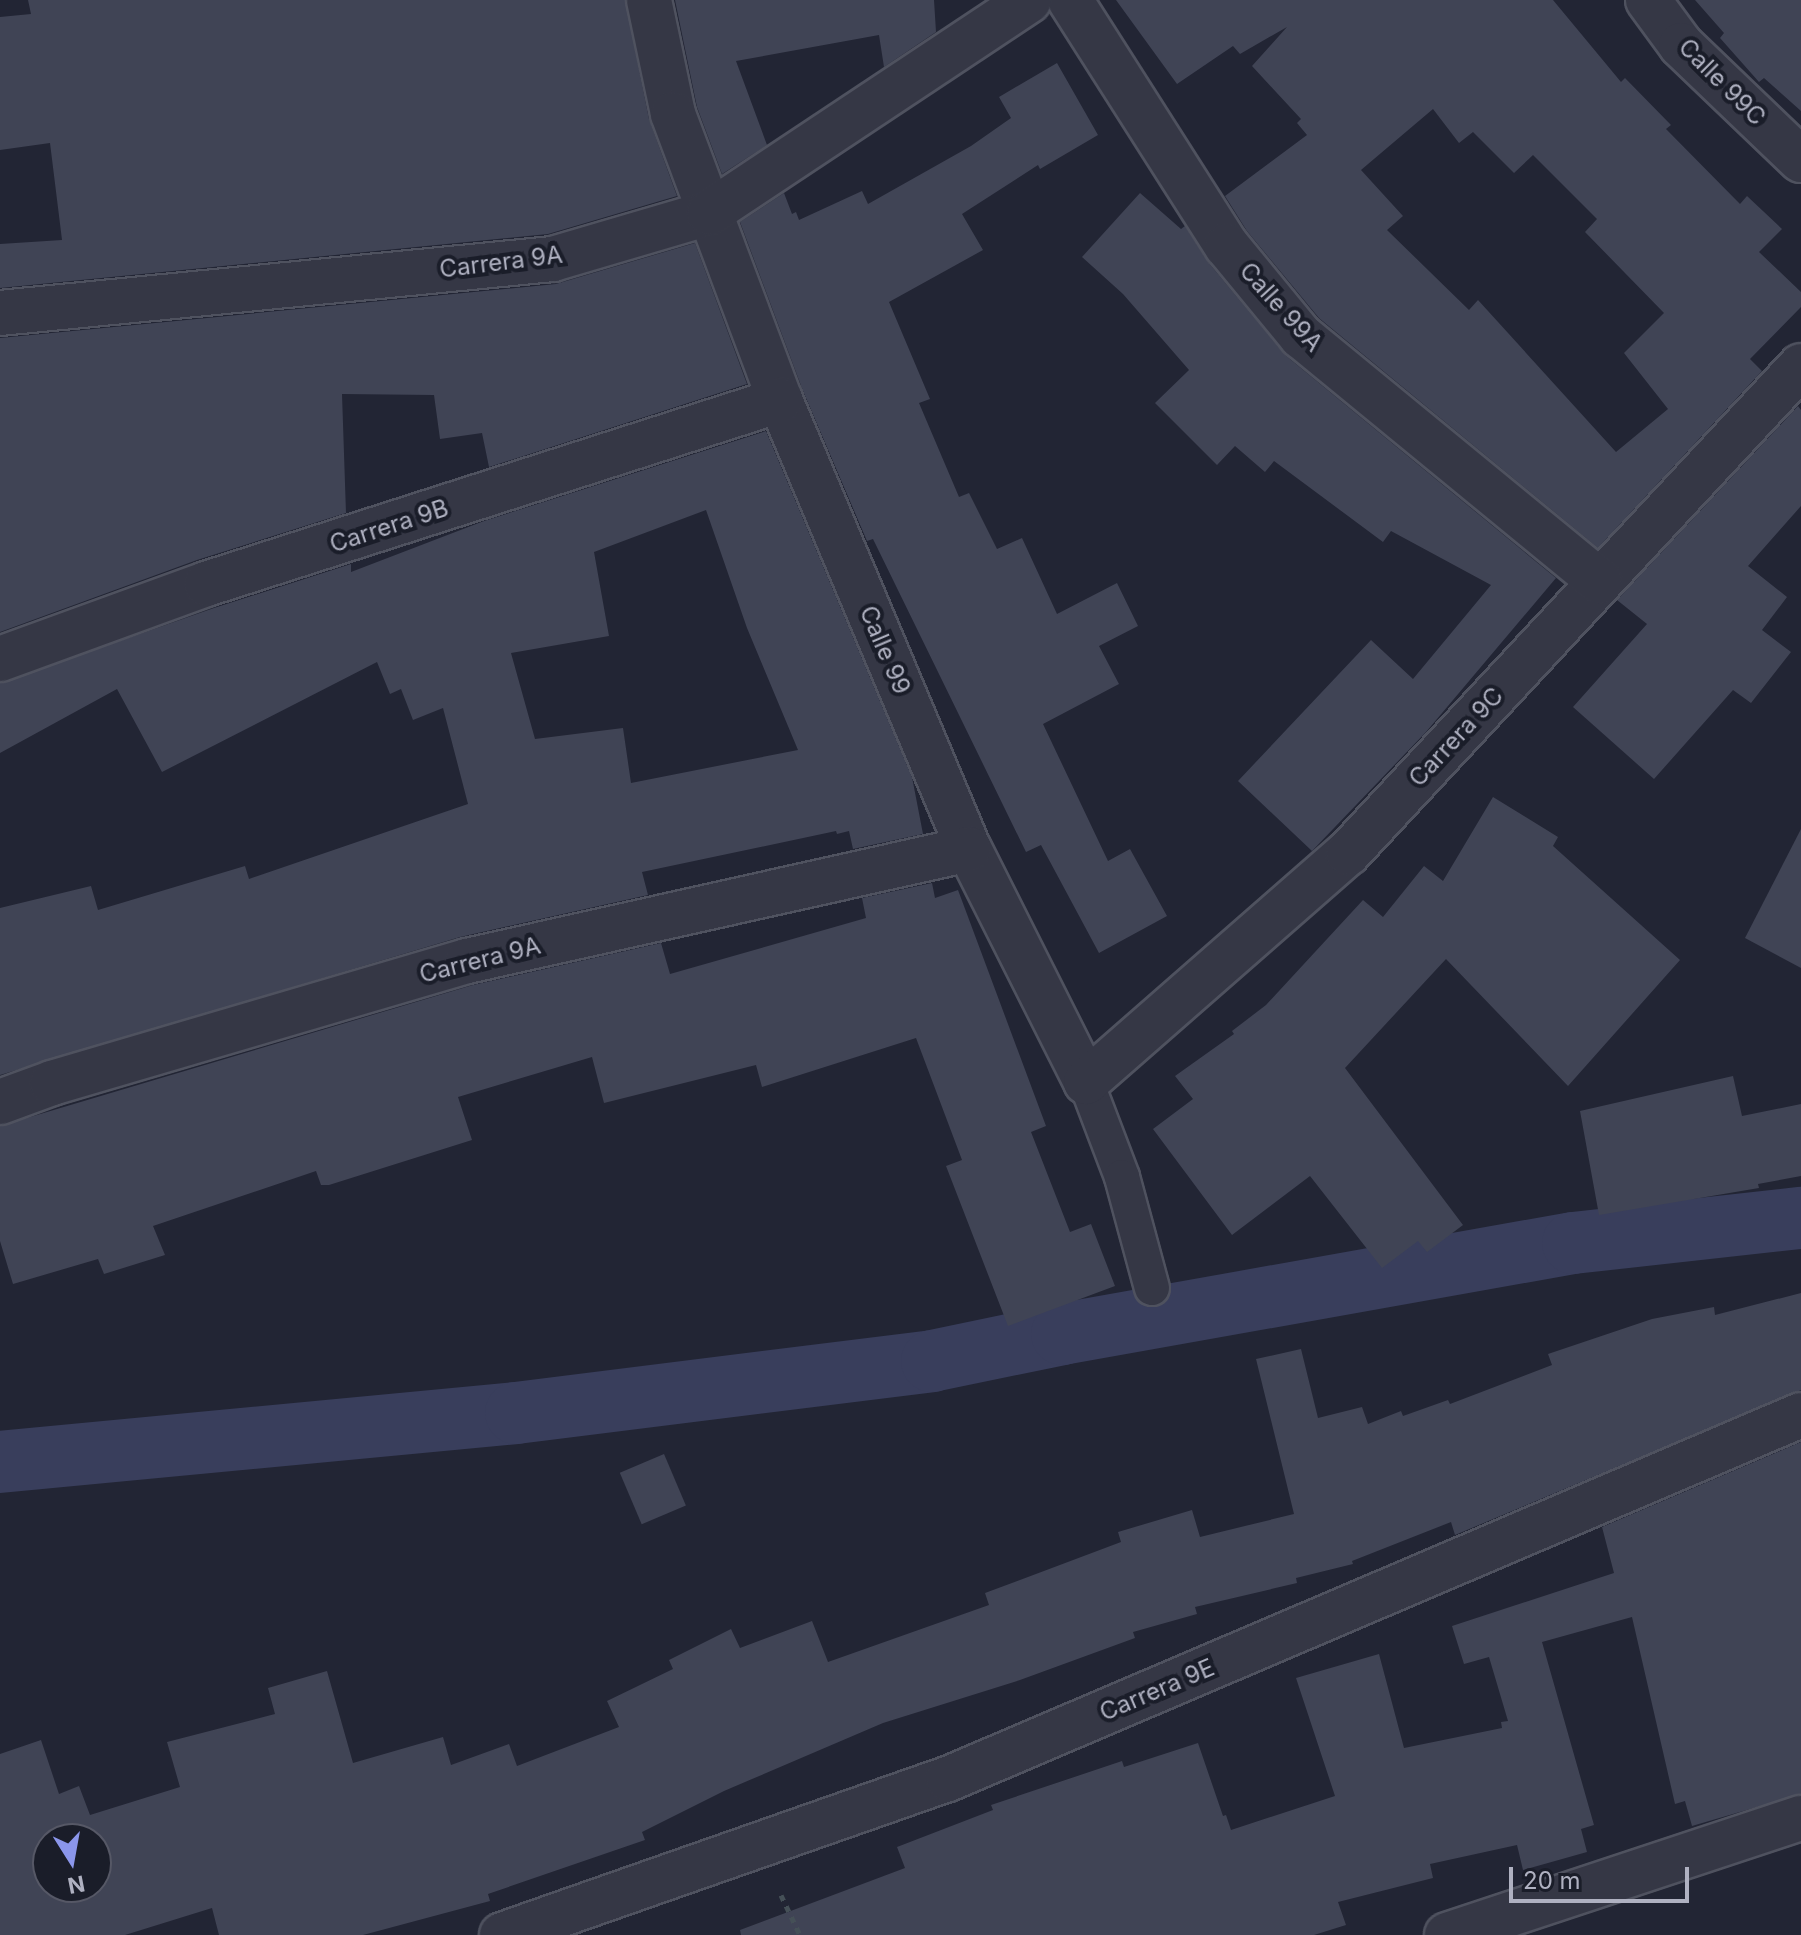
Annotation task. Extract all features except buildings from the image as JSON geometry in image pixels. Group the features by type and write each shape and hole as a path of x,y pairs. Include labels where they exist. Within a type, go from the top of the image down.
{"street":[{"name":"Calle 99","path":"649,0 673,114 780,400 969,849 1086,1082"},
{"name":"Carrera 9A","path":"0,313 553,259 709,213 1029,0"},
{"name":"Calle 99A","path":"1070,0 1227,246 1301,336 1600,582"},
{"name":"Calle 99C","path":"1648,0 1681,45 1801,160"},
{"name":"Carrera 9C","path":"1086,1082 1348,853 1801,366"},
{"name":"Carrera 9B","path":"0,659 206,584 780,400"},
{"name":"Carrera 9A","path":"0,1102 52,1083 467,961 969,849"},
{"name":"Carrera 9E","path":"502,1935 948,1779 1801,1415"},
{"path":"1447,1935 1801,1818"}],"lane":[{"name":"Calle 99","path":"1086,1082 1122,1177 1152,1288"}],"waterway":[{"path":"0,1462 516,1413 932,1361 1062,1334 1573,1243 1801,1218"}]}
